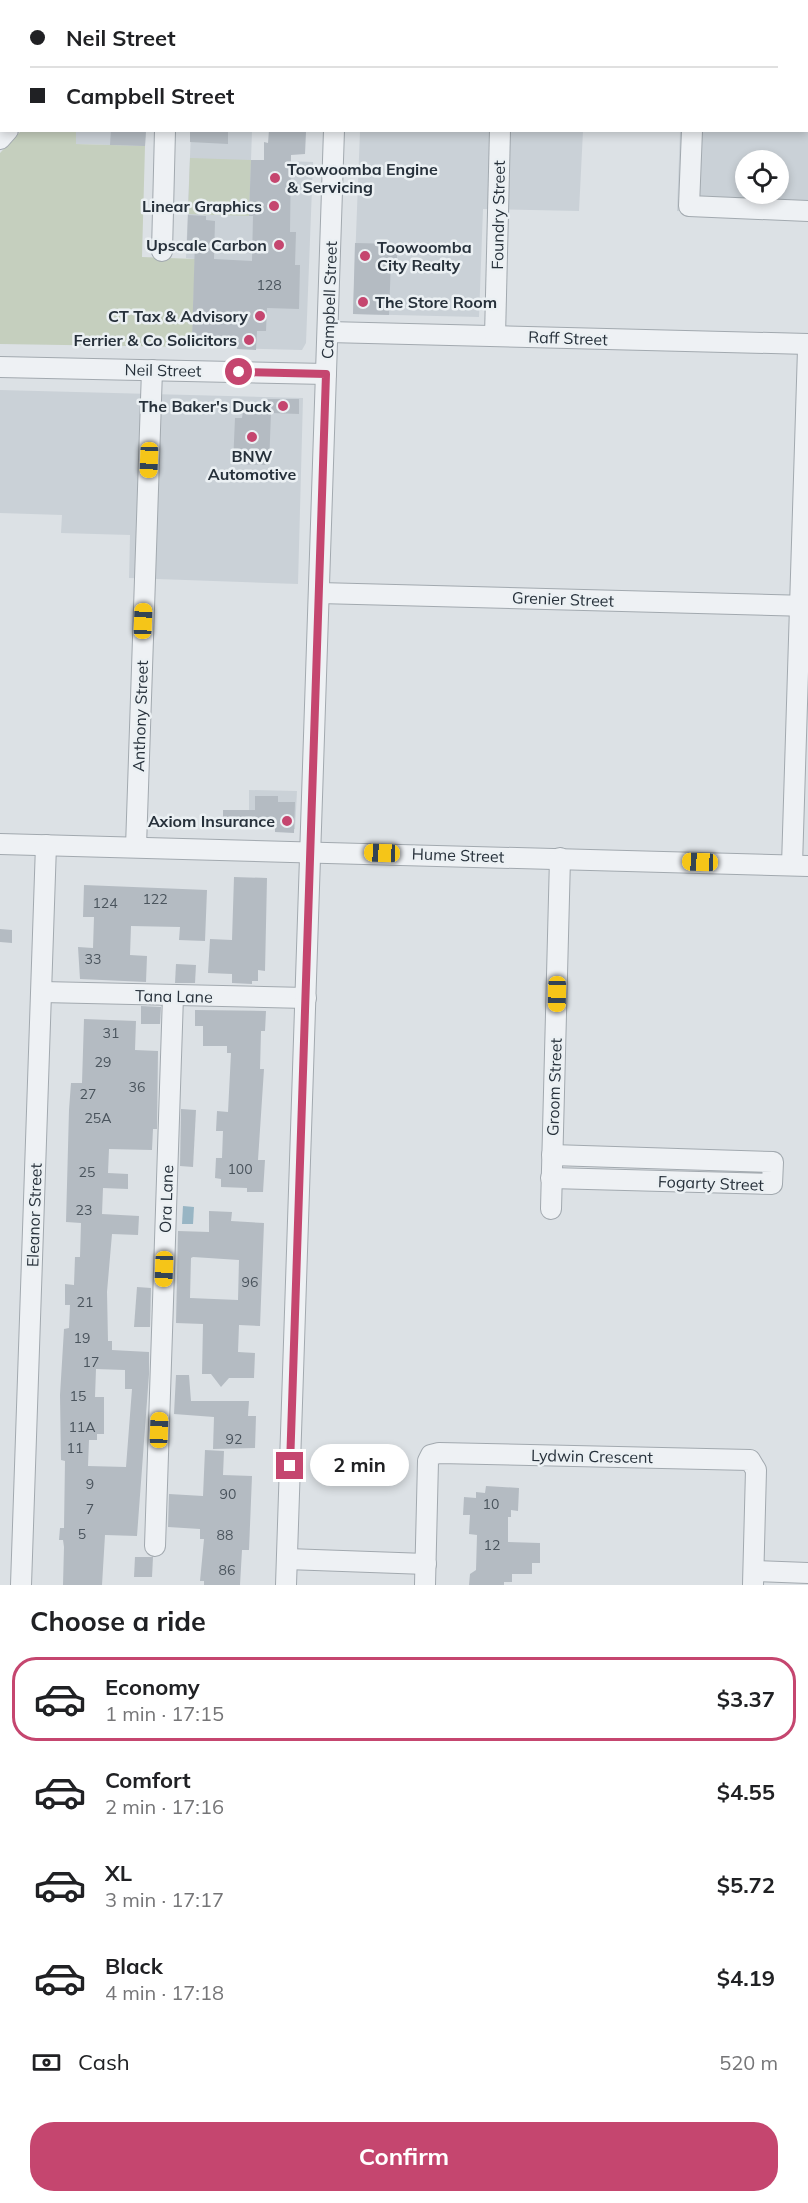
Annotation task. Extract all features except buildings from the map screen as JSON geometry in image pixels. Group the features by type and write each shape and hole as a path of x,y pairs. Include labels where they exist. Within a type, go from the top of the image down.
{"street":[{"path":"162,251 165,132"},
{"name":"Campbell Street","path":"286,1585 334,132"},
{"name":"Foundry Street","path":"495,336 500,132"},
{"path":"692,132 689,206 808,211"},
{"name":"Raff Street","path":"328,332 808,344"},
{"path":"800,865 808,349"},
{"name":"Neil Street","path":"0,367 326,374"},
{"name":"Anthony Street","path":"136,847 152,370"},
{"name":"Grenier Street","path":"319,592 804,606"},
{"name":"Hume Street","path":"0,844 800,865"},
{"name":"Eleanor Street","path":"21,1585 46,844"},
{"name":"Groom Street","path":"550,1209 560,858"},
{"name":"Tana Lane","path":"42,992 306,998"},
{"name":"Ora Lane","path":"155,1545 173,996"},
{"name":"Fogarty Street","path":"551,1178 772,1184 773,1162 552,1155"},
{"name":"Lydwin Crescent","path":"425,1585 428,1461 433,1454 745,1459 753,1462 756,1467 754,1578 808,1573"},
{"path":"287,1559 426,1564"}],"shaded area":[{"path":"76,132 146,132 145,146 76,144"},
{"path":"191,132 252,132 251,160 313,162 306,343 302,350 192,347 195,259 186,258"},
{"path":"360,132 583,132 579,211 483,209 479,317 353,314"},
{"path":"680,132 808,132 808,215 677,211"},
{"path":"0,390 303,398 298,584 129,578 130,535 61,533 62,515 0,513"},
{"path":"249,790 297,791 295,829 249,828"}],"green space":[{"path":"20,132 76,132 76,144 145,146 142,257 195,259 192,347 0,344 0,153"},
{"path":"190,158 251,160 249,216 188,214"}],"water":[{"path":"183,1206 194,1207 193,1224 182,1224"}],"place":[{"name":"Toowoomba Engine & Servicing","path":"275,178"},
{"name":"Linear Graphics","path":"274,206"},
{"name":"Upscale Carbon","path":"279,245"},
{"name":"Toowoomba City Realty","path":"365,256"},
{"name":"The Store Room","path":"363,302"},
{"name":"CT Tax & Advisory","path":"260,316"},
{"name":"Ferrier & Co Solicitors","path":"249,340"},
{"name":"The Baker's Duck","path":"283,406"},
{"name":"BNW Automotive","path":"252,437"},
{"name":"Axiom Insurance","path":"287,821"}],"route":[{"path":"239,372 326,374 290,1466"}]}
